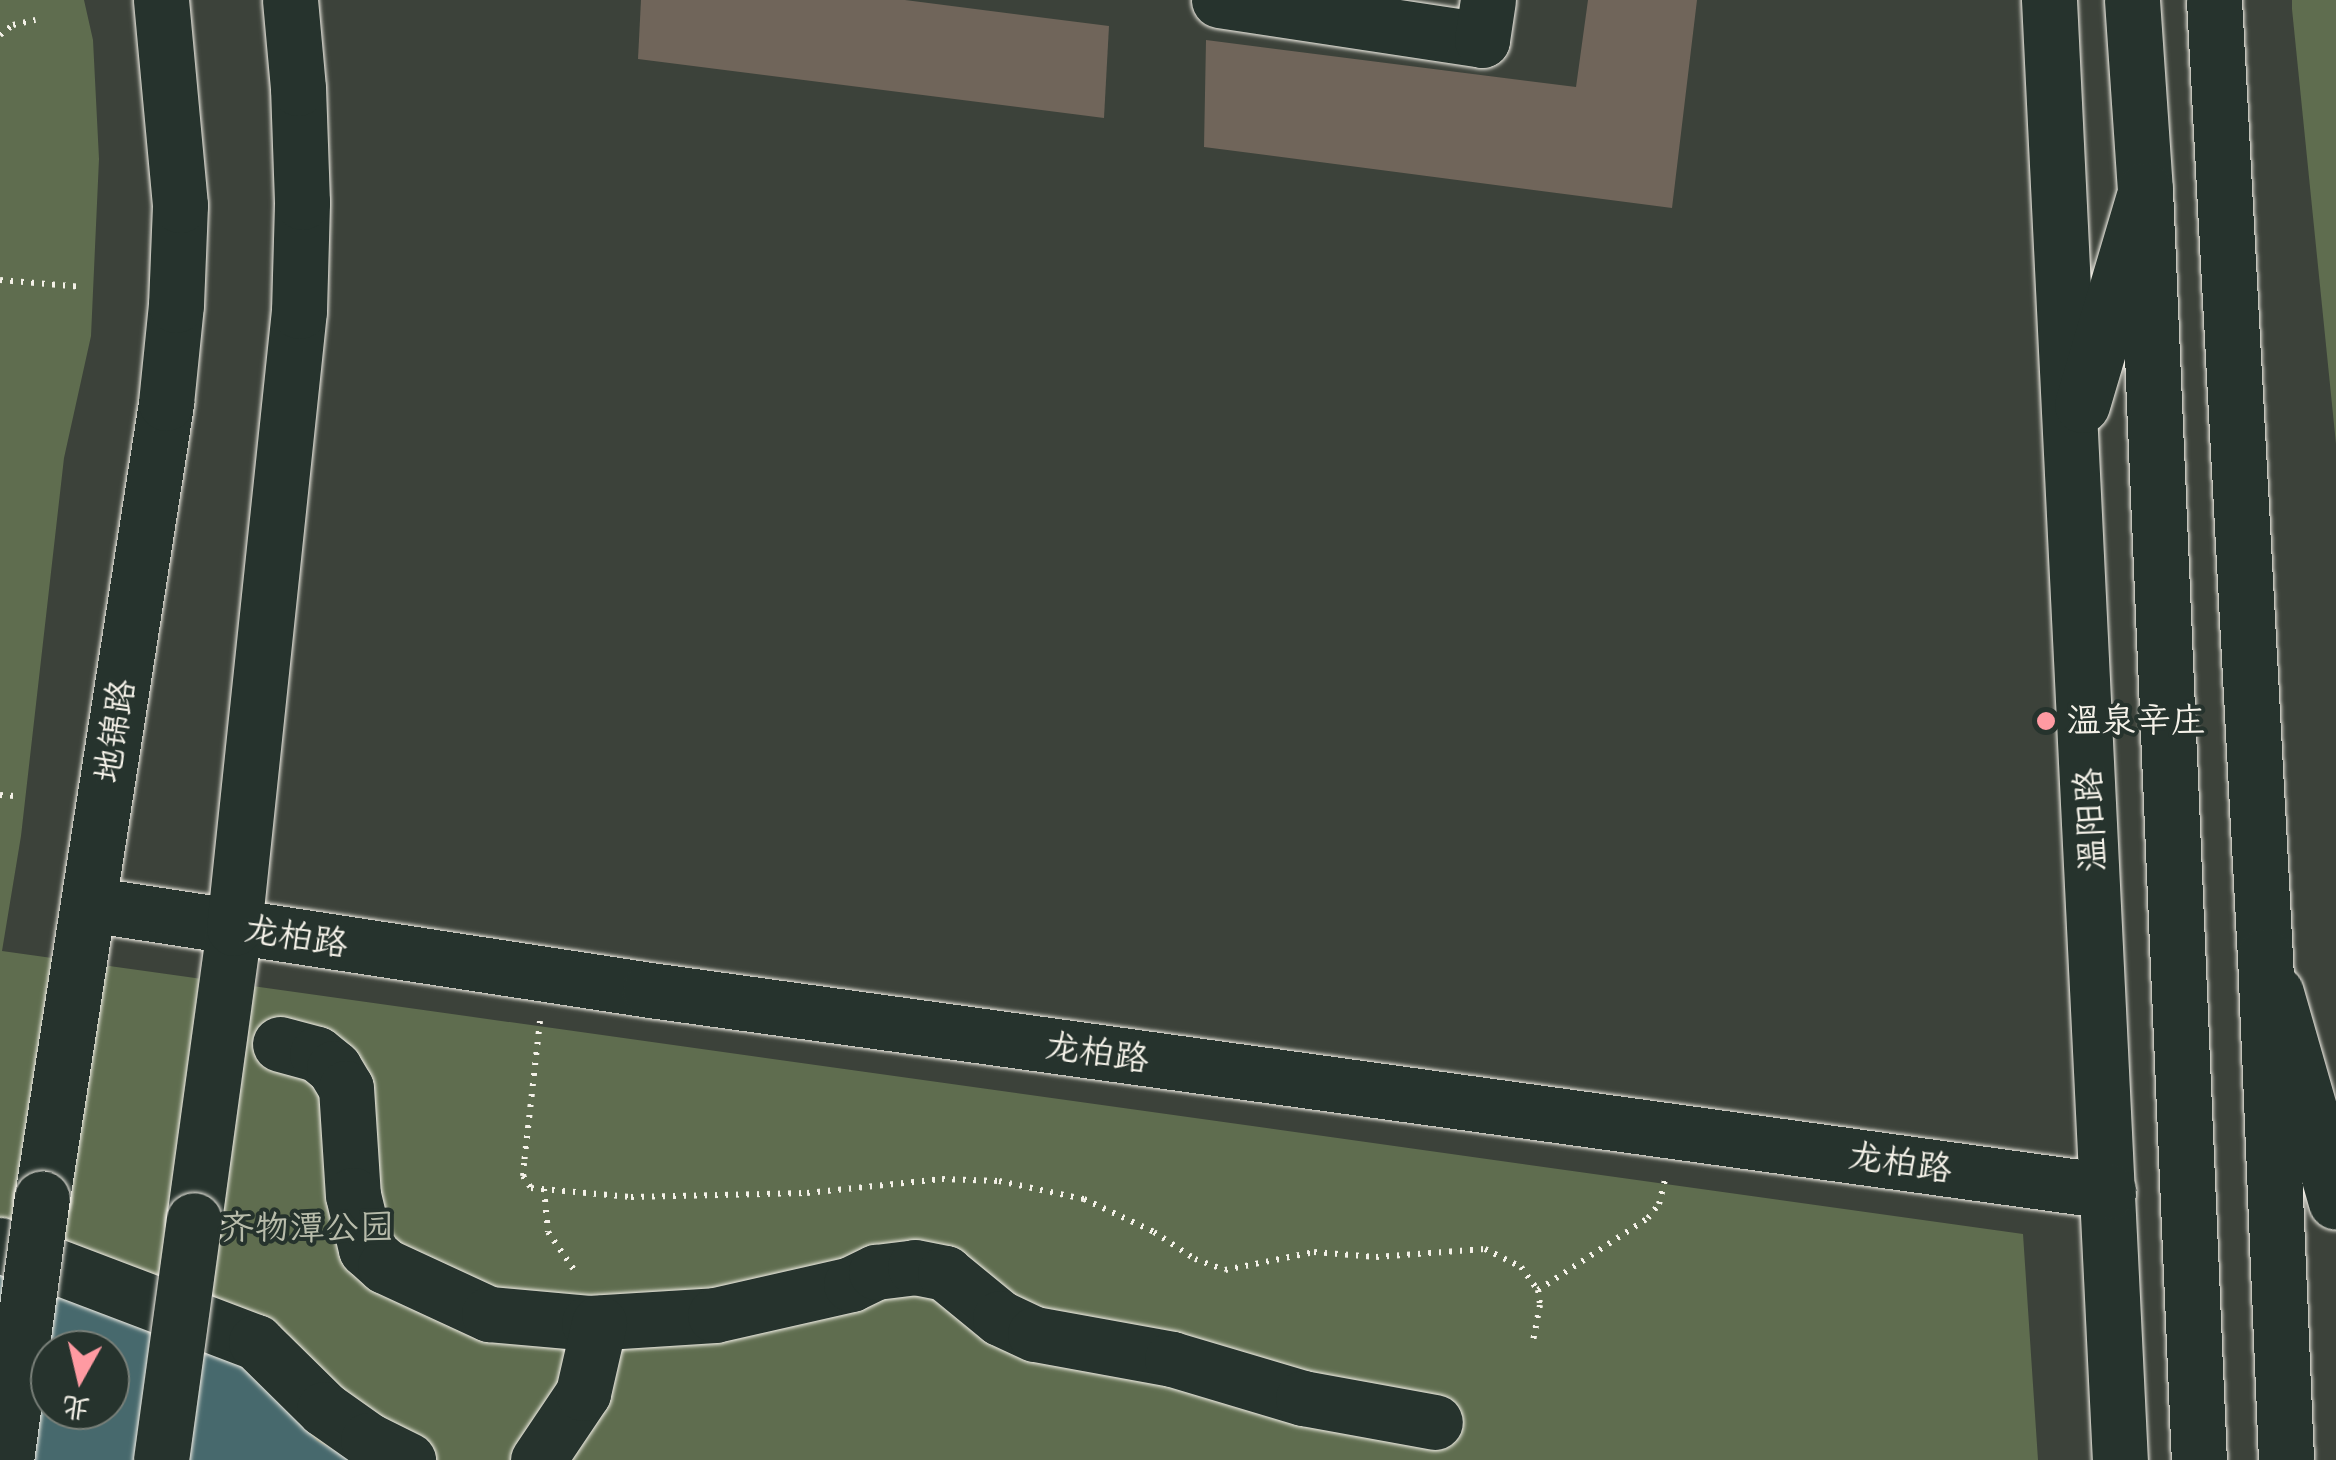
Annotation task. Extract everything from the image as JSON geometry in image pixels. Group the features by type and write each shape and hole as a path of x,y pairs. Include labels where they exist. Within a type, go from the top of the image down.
{"street":[{"name":"地锦路","path":"6,1460 42,1198 166,403 176,305 180,205 161,0"},
{"path":"161,1460 234,928 299,311 301,164 290,0"},
{"path":"1219,0 1482,40 1488,0"},
{"name":"温阳路","path":"2049,0 2120,1460"},
{"path":"2132,0 2145,190 2200,1460"},
{"path":"2214,0 2265,956 2286,1460"},
{"path":"2070,446 2145,190"},
{"name":"龙柏路","path":"88,904 728,1001 2108,1192"},
{"path":"2265,956 2336,1202"},
{"path":"280,1044 317,1054 334,1068 346,1088 357,1221 366,1249 385,1266 489,1314 556,1323 715,1315 851,1284 876,1272 915,1267 945,1274 1000,1318 1034,1334 1172,1359 1303,1398 1435,1422"},
{"path":"0,1245 256,1342 324,1409 368,1440 408,1460"},
{"path":"538,1460 583,1393 599,1323"}],"path":[{"path":"0,35 13,26 35,20"},
{"path":"0,280 84,286"},
{"path":"0,795 14,796"},
{"path":"542,1006 523,1176 531,1188 631,1197 807,1193 930,1180 999,1181 1084,1199 1154,1232 1194,1259 1225,1270 1314,1252 1376,1257 1471,1247 1521,1267 1538,1290 1540,1304 1533,1340"},
{"path":"1538,1290 1648,1218 1659,1204 1666,1172"},
{"path":"544,1190 548,1232 596,1299 599,1323"}],"green space":[{"name":"齐物潭公园","path":"0,0 84,0 93,40 99,159 91,336 64,458 21,836 2,951 2023,1234 2038,1460 0,1460"},
{"path":"2292,0 2336,0 2336,444 2292,9"}],"water":[{"path":"0,1267 225,1342 317,1441 355,1460 0,1460"}],"building":[{"path":"641,0 905,0 1109,26 1104,118 638,59"},
{"path":"1588,0 1697,0 1672,208 1204,147 1206,40 1576,87"}],"place":[{"name":"温泉辛庄","path":"2046,721"}]}
